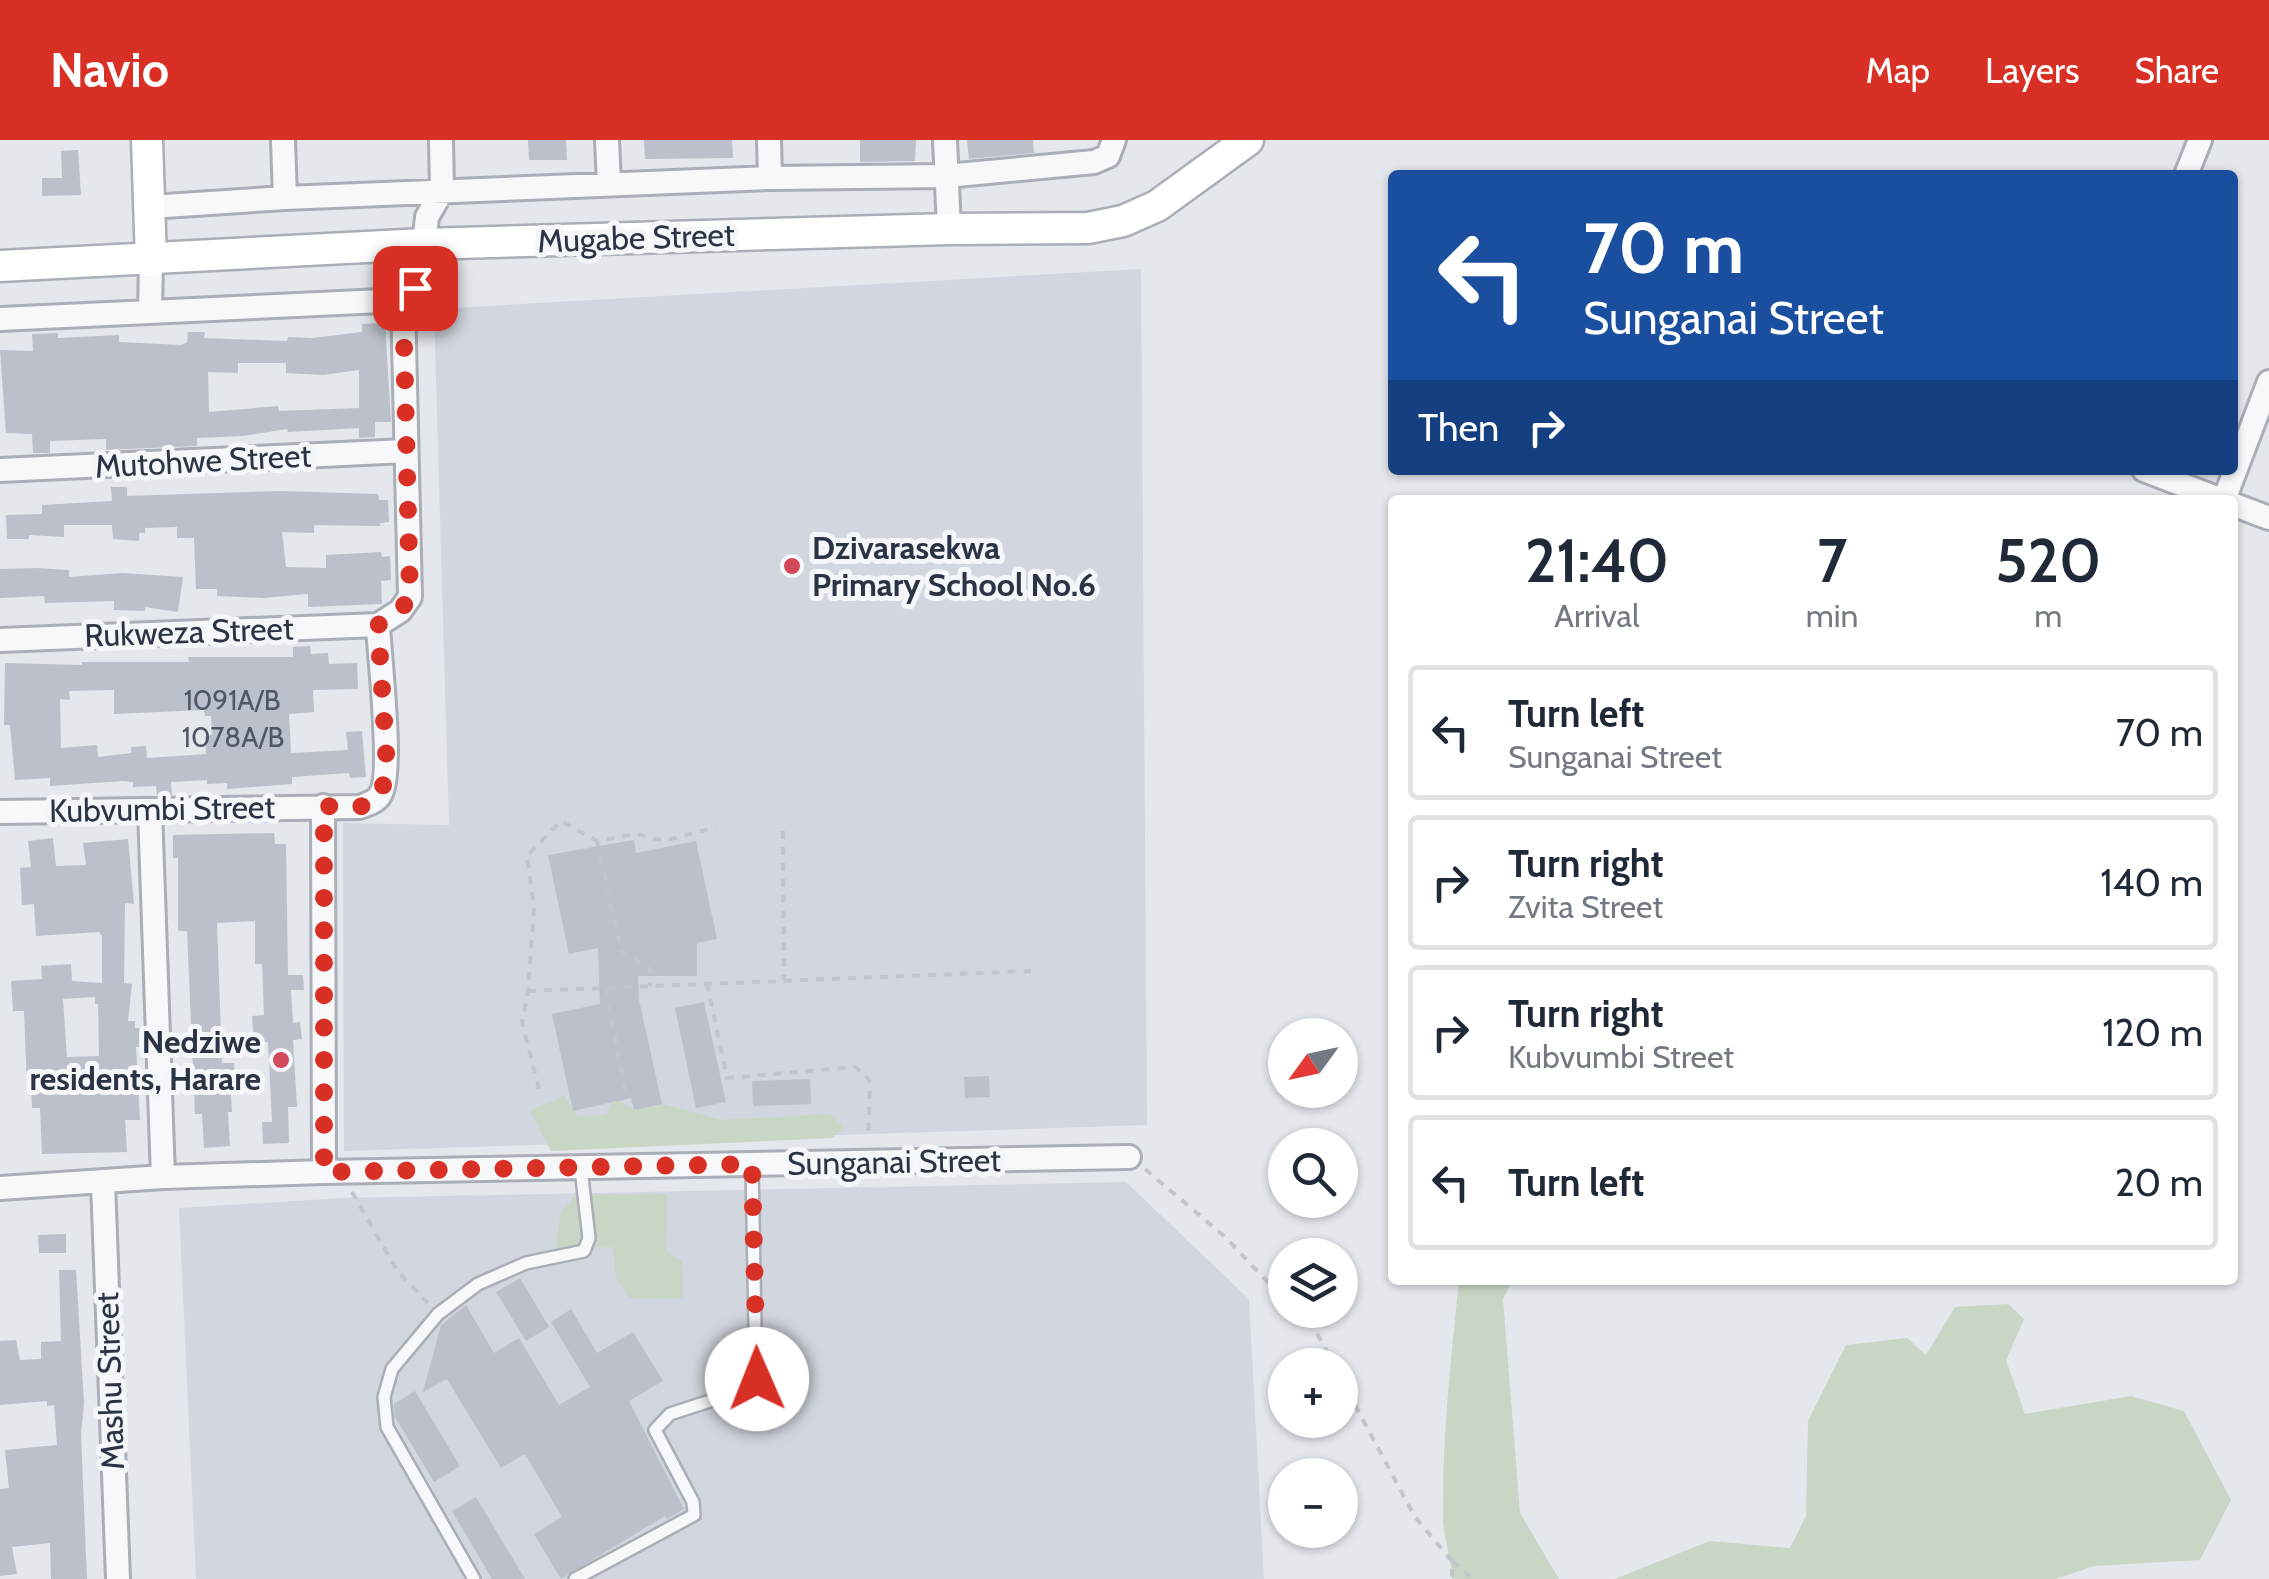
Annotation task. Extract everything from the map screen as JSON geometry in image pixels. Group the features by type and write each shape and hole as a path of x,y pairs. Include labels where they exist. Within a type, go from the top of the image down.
{"street":[{"path":"147,140 150,312"},
{"path":"283,140 285,198"},
{"path":"424,244 427,217 442,191 441,140"},
{"path":"608,140 609,184"},
{"path":"769,140 770,178"},
{"path":"945,140 949,229"},
{"path":"150,207 609,184 946,176 1094,162 1108,156 1114,140"},
{"name":"Mugabe Street","path":"0,266 424,244 1088,228 1123,221 1182,190 1248,140"},
{"path":"2188,170 2200,140"},
{"path":"0,318 403,300 410,597 400,611 378,625"},
{"path":"2238,462 2269,382"},
{"name":"Mutohwe Street","path":"0,470 406,451"},
{"path":"2157,475 2210,495"},
{"path":"2238,506 2269,518"},
{"name":"Rukweza Street","path":"0,640 378,625"},
{"name":"Kubvumbi Street","path":"0,812 360,807 381,795 387,767 378,625"},
{"path":"324,806 332,1172"},
{"path":"150,810 163,1177"},
{"name":"Sunganai Street","path":"0,1187 332,1172 1129,1157"},
{"name":"Mashu Street","path":"103,1183 118,1579"}],"lane":[{"path":"575,1579 694,1516 694,1502 654,1430 670,1414 753,1387 756,1382 752,1164"},
{"path":"474,1579 387,1427 383,1412 392,1369 438,1314 478,1284 526,1263 584,1251 589,1238 581,1169"}],"path":[{"path":"539,1090 522,1022 534,908 527,856 561,821 597,840 636,834 664,841 716,827"},
{"path":"783,831 784,980"},
{"path":"597,840 621,951 650,969 650,986"},
{"path":"528,991 1031,970"},
{"path":"707,983 727,1078 846,1066 866,1074 870,1083 868,1163"},
{"path":"606,988 626,1097"},
{"path":"1129,1157 1224,1236 1268,1282"},
{"path":"332,1172 398,1272 438,1314"},
{"path":"1358,1411 1414,1517 1473,1579"},
{"path":"1452,1561 1452,1579"}],"shaded area":[{"name":"Dzivarasekwa Primary School No.6","path":"1141,269 1147,1125 344,1151 343,823 449,825 434,309"},
{"path":"1126,1182 1249,1299 1264,1579 196,1579 179,1208 345,1198"}],"green space":[{"path":"564,1096 578,1117 606,1115 616,1099 634,1110 662,1104 721,1120 829,1114 844,1127 832,1138 551,1151 530,1111"},
{"path":"667,1194 666,1250 682,1261 683,1299 630,1298 616,1277 613,1247 556,1249 560,1215 575,1195"},
{"path":"1459,1285 1510,1285 1503,1299 1520,1513 1559,1579 1452,1579 1443,1526 1448,1399"},
{"path":"2008,1304 2024,1319 2006,1360 2025,1414 2131,1396 2184,1411 2231,1500 2200,1560 2094,1566 2056,1579 1615,1579 1710,1541 1790,1548 1806,1516 1808,1421 1846,1345 1907,1338 1926,1355 1955,1307"}],"building":[{"path":"528,140 566,140 567,160 529,160"},
{"path":"644,140 732,140 733,158 645,159"},
{"path":"860,140 916,140 915,161 860,162"},
{"path":"967,140 1033,140 1034,153 969,159"},
{"path":"78,150 81,195 42,196 42,178 62,178 61,151"},
{"path":"385,323 391,422 375,422 375,437 359,438 359,428 288,432 287,429 197,438 197,446 106,450 106,439 50,441 50,453 33,453 32,434 6,433 0,350 33,351 32,334 58,333 58,338 119,335 119,342 182,345 187,342 188,332 205,332 204,338 287,341 288,337 362,332 362,324","holes":["238,363 286,363 286,373 323,375 359,370 359,408 279,411 278,406 209,412 208,372 238,373"]},
{"path":"111,487 127,487 127,496 280,491 378,494 379,500 388,500 389,522 380,526 314,525 314,533 282,532 286,567 326,568 326,555 381,552 382,557 390,556 391,580 381,581 382,604 308,607 308,594 263,598 217,596 217,589 196,589 194,538 177,538 177,527 145,528 145,533 139,533 139,541 113,539 112,525 64,525 64,537 29,535 29,539 7,539 6,515 42,514 42,505 112,501"},
{"path":"0,569 69,570 69,577 122,573 183,577 178,612 145,607 145,611 114,610 114,601 45,603 44,596 0,598"},
{"path":"310,646 311,654 328,653 329,664 357,663 358,689 313,690 314,712 289,714 291,753 348,750 346,732 362,731 366,777 350,778 349,773 292,777 292,784 227,789 227,783 207,784 207,780 171,782 172,795 157,795 156,786 133,787 133,782 123,781 50,786 50,778 15,780 10,725 4,725 5,663 82,665 189,662 188,657 293,657 293,647","holes":["114,690 114,714 204,710 205,716 211,716 212,735 205,736 206,754 147,758 146,746 131,747 131,753 98,757 97,745 61,748 60,699 70,700 69,691"]},
{"path":"274,833 275,844 286,844 288,975 303,975 304,990 291,990 293,1023 300,1022 302,1039 293,1040 297,1107 288,1107 289,1143 263,1144 262,1122 272,1122 268,1042 254,1043 252,1016 264,1015 262,964 255,964 255,921 217,923 222,1063 234,1063 235,1078 230,1078 230,1146 204,1148 202,1114 195,1114 187,931 178,931 178,858 173,858 173,835"},
{"path":"53,838 56,866 86,865 83,843 128,839 134,904 125,903 124,983 132,984 128,1021 135,1021 135,1028 143,1028 143,1047 136,1047 140,1120 125,1120 127,1152 42,1154 40,1108 32,1108 31,1086 27,1086 24,1011 13,1011 11,981 42,979 41,966 71,964 72,981 102,983 102,936 99,932 36,936 34,904 22,905 20,868 31,867 28,841","holes":["95,997 99,1056 67,1057 63,999"]},
{"path":"634,840 636,853 696,841 717,939 697,943 697,976 638,976 639,1000 662,1104 634,1110 631,1098 573,1111 552,1014 600,1004 598,948 569,954 548,855"},
{"path":"704,1002 726,1102 696,1108 675,1008"},
{"path":"989,1076 990,1097 965,1098 964,1077"},
{"path":"810,1079 811,1104 753,1106 752,1081"},
{"path":"66,1234 66,1253 39,1253 38,1235"},
{"path":"59,1270 76,1270 84,1403 81,1434 87,1579 51,1579 50,1543 12,1547 17,1574 0,1576 0,1489 9,1488 5,1450 57,1445 54,1405 47,1406 47,1401 0,1405 0,1341 16,1340 20,1360 41,1359 41,1342 61,1341"},
{"path":"520,1278 549,1327 526,1341 496,1292"},
{"path":"466,1305 494,1353 519,1338 559,1405 590,1387 551,1322 571,1309 597,1353 633,1332 663,1381 629,1401 684,1509 667,1519 665,1516 561,1579 534,1534 562,1517 525,1454 501,1468 447,1379 423,1392 441,1325"},
{"path":"415,1391 460,1466 434,1482 395,1417 394,1404"},
{"path":"476,1497 525,1579 492,1579 452,1511"}],"place":[{"name":"Dzivarasekwa Primary School No.6","path":"792,566"},
{"name":"Nedziwe residents, Harare","path":"281,1060"}],"route":[{"path":"415,288 403,300 410,597 400,611 378,625 385,784 381,795 360,807 324,806 324,1172 752,1164 757,1379"}]}
